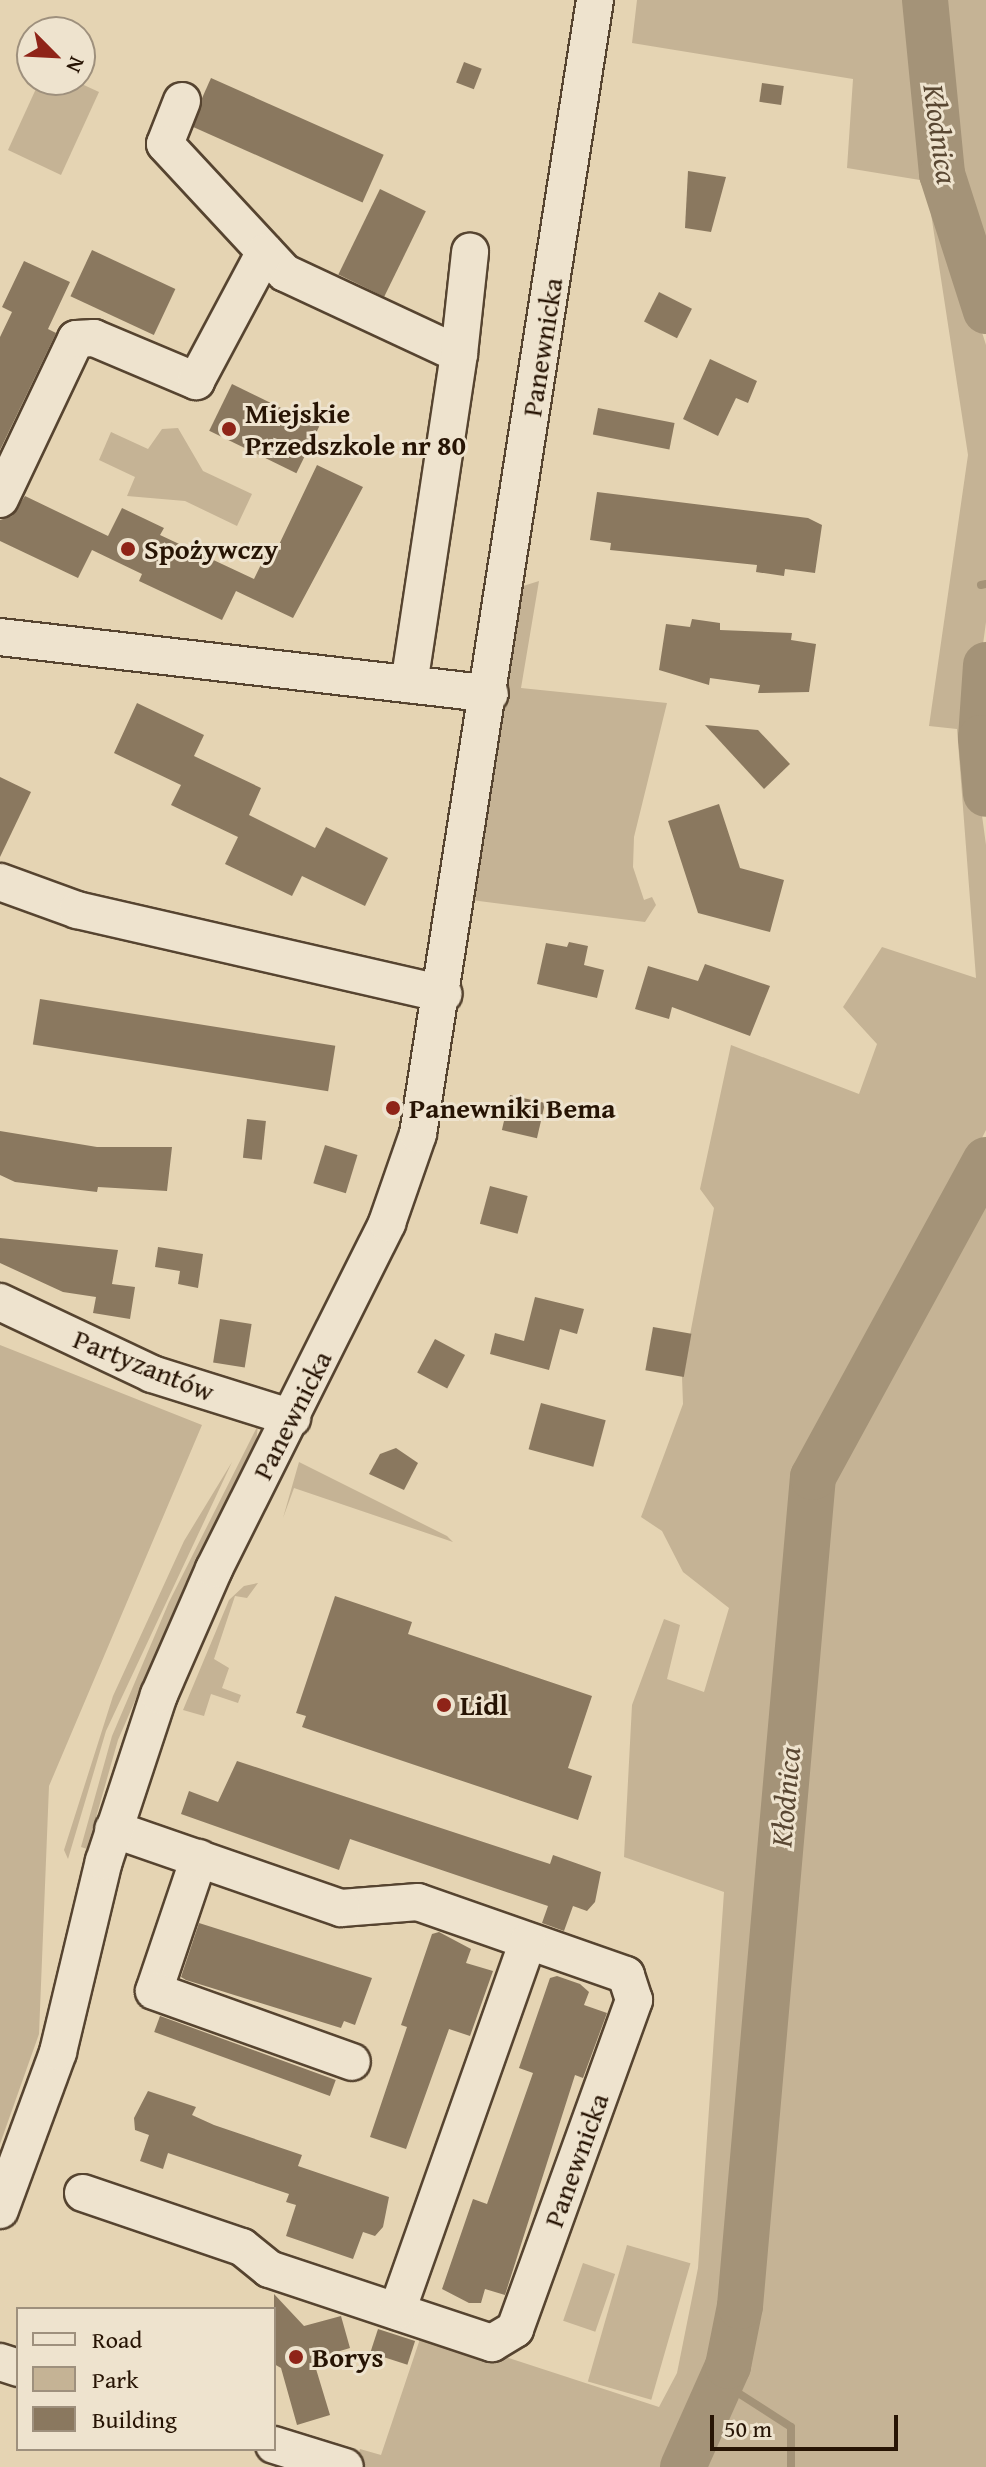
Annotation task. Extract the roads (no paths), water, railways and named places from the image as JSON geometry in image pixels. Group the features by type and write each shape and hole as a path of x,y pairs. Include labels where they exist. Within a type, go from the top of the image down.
{"street":[{"name":"Panewnicka","path":"0,2210 58,2052 113,1829 181,1641 292,1418 402,1185 427,1097 595,0"},
{"path":"182,101 165,144 265,252 297,280 459,354"},
{"path":"0,499 76,339 94,338 196,381 207,370 265,252"},
{"path":"409,684 459,354 470,252"},
{"path":"0,637 490,694"},
{"path":"0,882 77,910 444,994"},
{"name":"Partyzantów","path":"0,1302 152,1374 292,1418"},
{"name":"Panewnicka","path":"83,2193 242,2247 269,2269 492,2343 515,2329 634,2000 626,1975 418,1902 341,1908 113,1829"},
{"path":"199,1858 154,1991 352,2062"},
{"path":"397,2311 528,1942"},
{"path":"276,2446 345,2467"}],"waterway":[{"name":"Kłodnica","path":"925,0 942,174 986,311"},
{"path":"981,585 986,584"},
{"name":"Kłodnica","path":"986,665 981,738 986,794"},
{"name":"Kłodnica","path":"683,2467 728,2366 740,2306 813,1477 986,1160"},
{"path":"721,2382 791,2427 791,2467"}],"place":[{"name":"Miejskie Przedszkole nr 80","path":"229,429"},
{"name":"Spożywczy","path":"128,549"},
{"name":"Panewniki Bema","path":"393,1108"},
{"name":"Lidl","path":"444,1705"},
{"name":"Borys","path":"296,2357"}]}
